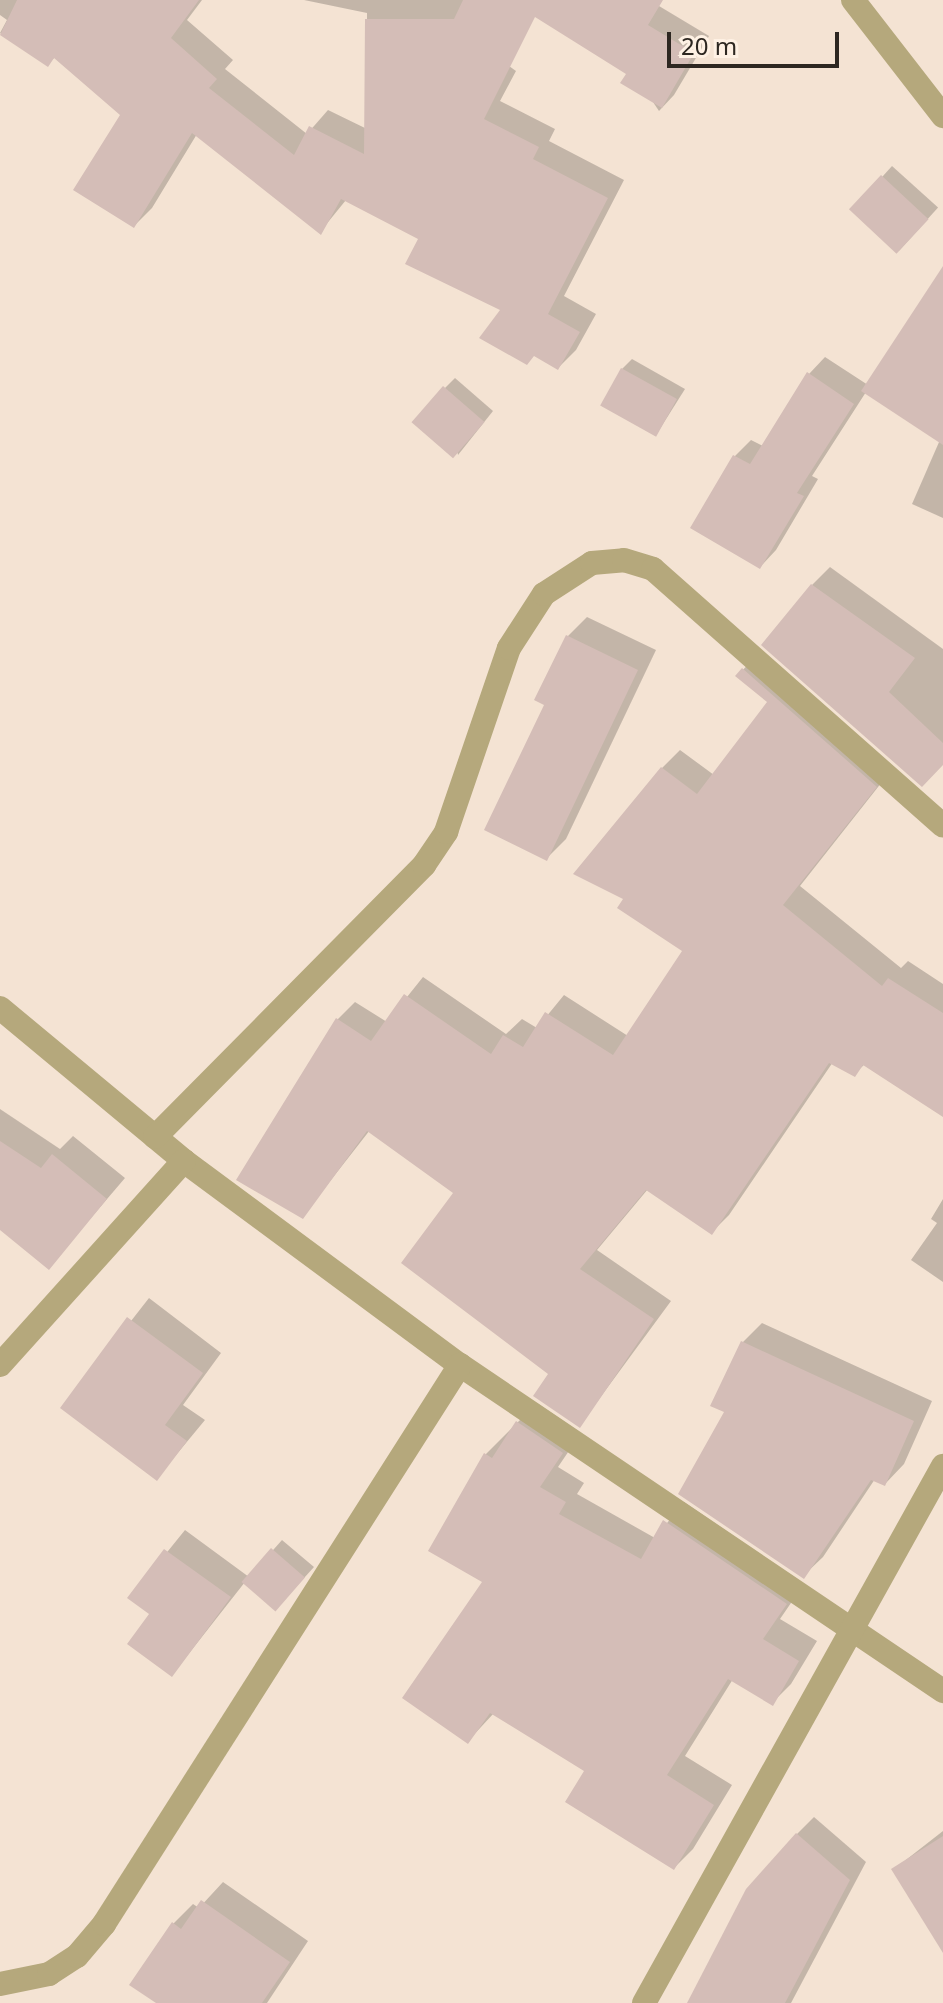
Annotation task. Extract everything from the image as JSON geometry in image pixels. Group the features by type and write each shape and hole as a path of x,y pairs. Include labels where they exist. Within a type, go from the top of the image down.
{"street":[{"path":"853,0 943,116"},
{"path":"155,1137 424,865 446,832 509,648 544,594 592,563 624,560 653,569 943,826"},
{"path":"0,1008 184,1161 460,1365 943,1691"},
{"path":"0,1365 184,1161"},
{"path":"0,1984 49,1974 77,1956 104,1924 460,1365"},
{"path":"644,2003 854,1633 943,1466"}],"building":[{"path":"17,0 199,0 171,38 217,79 209,88 294,155 309,126 364,154 365,19 454,19 463,0 663,0 648,25 694,53 662,108 620,83 626,74 535,17 484,119 539,147 533,159 608,198 548,314 580,332 558,370 534,356 527,365 479,338 500,310 405,264 418,239 341,199 321,235 192,133 134,228 73,190 120,115 54,58 48,67 0,35"},
{"path":"881,175 929,219 896,254 849,209"},
{"path":"943,266 943,445 861,391"},
{"path":"621,368 677,399 656,437 600,406"},
{"path":"807,372 854,404 797,493 804,496 760,569 690,528 733,455 750,464"},
{"path":"443,386 485,422 453,458 412,422"},
{"path":"811,584 915,658 889,692 943,743 943,765 922,787 761,645"},
{"path":"566,635 638,670 547,861 484,830 544,705 534,700"},
{"path":"742,668 877,787 783,905 882,986 888,978 943,1013 943,1117 863,1065 855,1077 829,1063 712,1235 646,1190 580,1269 654,1319 580,1428 533,1396 548,1374 401,1263 453,1193 367,1131 303,1219 236,1180 336,1018 371,1041 404,994 491,1054 503,1035 523,1047 545,1012 613,1055 682,951 617,908 623,899 573,874 661,767 697,794 767,702 735,676"},
{"path":"0,1141 41,1168 52,1154 107,1199 49,1270 0,1230"},
{"path":"127,1317 203,1373 165,1425 187,1441 157,1481 60,1408"},
{"path":"741,1341 914,1421 885,1486 871,1480 804,1579 678,1494 724,1412 710,1406"},
{"path":"516,1421 563,1453 540,1487 566,1502 559,1514 641,1559 663,1520 787,1604 763,1639 799,1661 773,1706 728,1679 667,1775 714,1805 674,1870 565,1802 584,1771 490,1713 468,1744 402,1698 482,1582 428,1551 484,1453 492,1458"},
{"path":"271,1548 305,1578 275,1611 241,1582"},
{"path":"164,1549 231,1597 172,1677 127,1644 149,1614 127,1598"},
{"path":"796,1833 850,1880 785,2003 687,2003 746,1889"},
{"path":"943,1836 943,1953 891,1869"},
{"path":"201,1900 290,1962 262,2003 156,2003 129,1985 172,1922 181,1929"}]}
